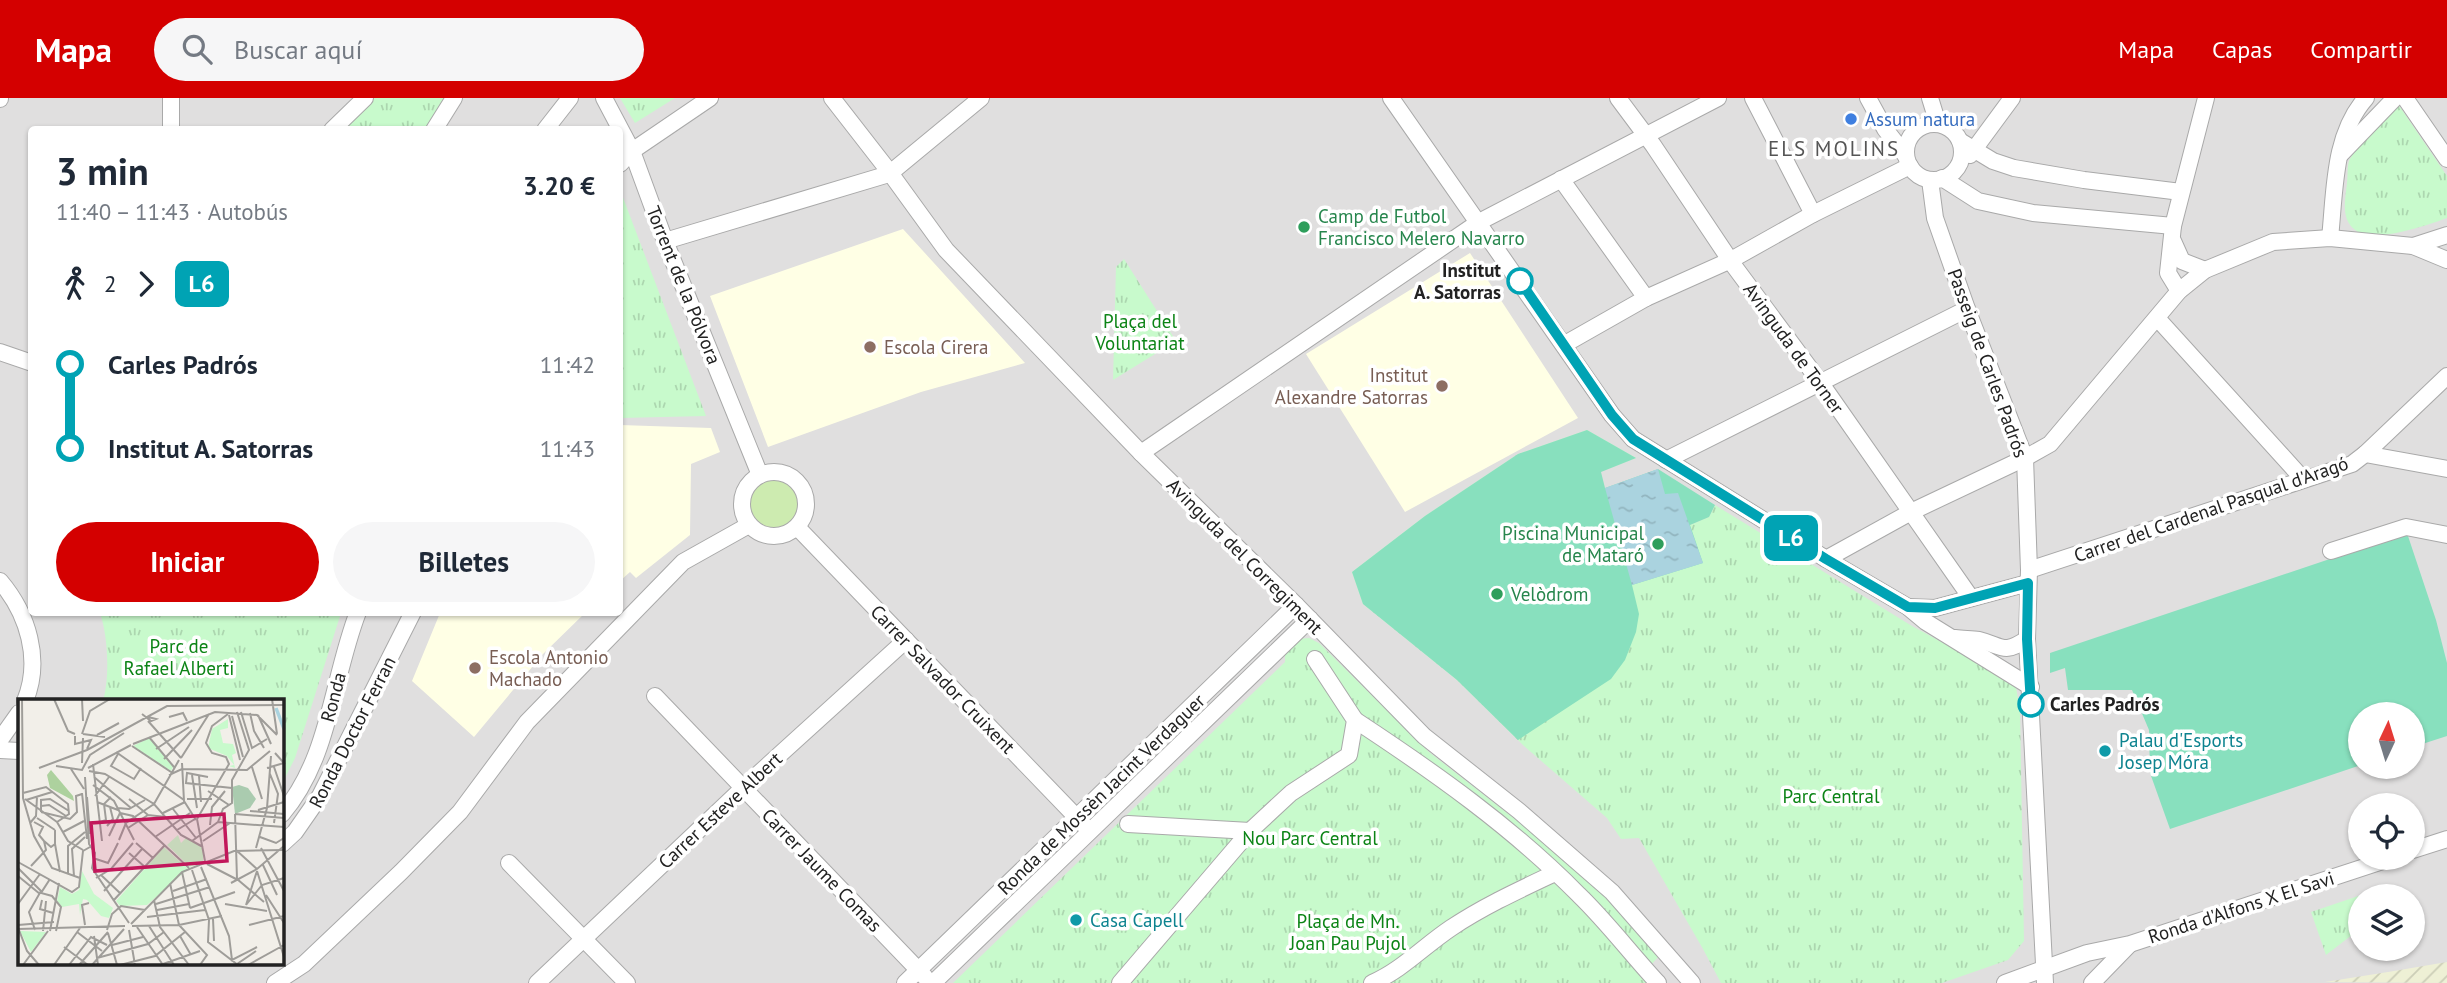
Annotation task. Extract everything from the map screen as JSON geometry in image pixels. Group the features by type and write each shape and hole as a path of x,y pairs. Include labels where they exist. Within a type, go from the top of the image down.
{"street":[{"path":"171,126 172,98"},
{"path":"336,126 365,98"},
{"path":"436,126 454,98"},
{"path":"548,126 570,98"},
{"name":"Torrent de la Pólvora","path":"604,98 619,126"},
{"path":"623,160 632,150 710,98"},
{"name":"Avinguda del Corregiment","path":"832,98 946,250 1141,453 1296,605 1424,736 1519,811 1612,892 1692,983"},
{"path":"665,241 889,174 981,98"},
{"path":"1391,98 1612,415 1633,439 1908,607 1926,622 2031,687"},
{"name":"Avinguda de Torner","path":"1618,98 1972,597"},
{"path":"1141,453 1479,222 1718,98"},
{"path":"1753,98 1813,214"},
{"path":"1868,98 1885,130 1916,173 1936,179 1978,201 2034,213 2173,233"},
{"path":"1930,98 1938,124"},
{"path":"1936,179 1951,174 1975,149 2012,98"},
{"path":"2179,291 2168,273 2173,233 2206,98"},
{"path":"2330,238 2339,157 2346,130 2357,108 2366,98"},
{"path":"2339,157 2395,98"},
{"path":"2405,98 2447,159"},
{"path":"1908,161 1909,138 1919,128 1938,124 1954,132 1959,141 1961,157 1958,166"},
{"name":"Torrent de la Pólvora","path":"623,133 632,150 665,241 760,475"},
{"path":"1959,141 1993,161 2014,168 2181,192"},
{"path":"1564,344 1646,298 1731,260 1908,161"},
{"path":"1560,179 1646,298"},
{"name":"Passeig de Carles Padrós","path":"1936,179 1936,218 1967,309 2025,458 2027,639 2045,976"},
{"path":"2173,233 2182,261 2205,270"},
{"path":"2413,246 2447,235"},
{"path":"1826,559 1911,512 2025,458 2050,443 2179,291 2205,270 2273,242 2330,238 2413,246 2447,260"},
{"path":"1665,460 1967,309"},
{"path":"2157,318 2303,479"},
{"path":"0,352 28,362"},
{"name":"Carrer del Cardenal Pasqual d'Aragó","path":"1908,607 1935,608 1972,597 2352,464 2447,376"},
{"path":"2365,454 2447,469"},
{"path":"771,472 792,477 805,495 807,506 804,517 797,527 788,533 767,536 757,532 749,524 742,507 742,497 746,488 760,475 771,472"},
{"path":"275,983 303,964 460,812 527,722 683,562 749,524"},
{"name":"Carrer Salvador Cruixent","path":"797,527 1090,832"},
{"path":"2331,551 2406,527 2447,535"},
{"path":"0,581 10,593 31,640 35,699"},
{"name":"Ronda de Mossèn Jacint Verdaguer","path":"905,983 1296,605"},
{"name":"Ronda","path":"284,812 297,797 319,745 357,616"},
{"name":"Ronda Doctor Ferran","path":"284,842 311,812 411,616"},
{"name":"Ronda de Mossèn Jacint Verdaguer","path":"932,983 1310,619"},
{"path":"1953,638 1980,640 2005,650 2027,639"},
{"name":"Carrer Esteve Albert","path":"537,983 744,787 906,640"},
{"path":"1315,659 1355,720 1427,768 1491,816 1580,896 1654,982"},
{"path":"25,699 32,675"},
{"name":"Carrer Jaume Comas","path":"655,695 932,983"},
{"path":"0,740 18,714"},
{"path":"1121,983 1250,831 1291,793 1349,755 1355,720"},
{"path":"0,750 18,751"},
{"path":"1128,824 1250,831"},
{"path":"2425,846 2447,839"},
{"path":"509,863 627,983"},
{"name":"Ronda d'Alfons X El Savi","path":"2009,982 2045,976 2087,953 2130,944 2355,870"},
{"path":"1372,983 1389,979 1448,930 1487,905 1555,873"},
{"path":"2092,983 2130,944"}],"shaded area":[{"path":"0,98 2447,98 2447,983 0,983"},
{"name":"Escola Cirera","path":"903,229 1025,363 921,392 768,447 710,296"},
{"name":"Institut Alexandre Satorras","path":"1470,253 1578,418 1405,512 1306,354"},
{"path":"623,425 711,428 720,452 691,464 690,535 636,578 630,572 623,578"},
{"name":"Escola Antonio Machado","path":"438,616 582,616 543,654 474,737 412,681"},
{"path":"2447,962 2447,983 2325,982 2388,972"}],"green space":[{"path":"375,98 447,98 427,126 345,126"},
{"path":"620,98 675,98 635,123"},
{"path":"2398,104 2447,176 2447,218 2402,232 2366,235 2352,227 2346,216 2348,163 2364,139"},
{"path":"623,198 706,416 623,418"},
{"name":"Plaça del Voluntariat","path":"1124,259 1176,341 1113,380 1116,267"},
{"name":"Parc Central","path":"1587,430 1636,458 1600,472 1632,584 1690,525 1709,517 1715,505 1912,626 2006,677 2016,687 2020,710 2024,941 2008,960 1942,983 1721,983 1639,838 1621,839 1607,818 1524,746 1457,680 1363,604 1352,572 1425,516 1518,454"},
{"name":"Velòdrom","path":"1587,430 1636,458 1601,472 1605,488 1658,469 1715,505 1709,517 1690,525 1703,563 1632,585 1639,614 1636,632 1625,660 1611,679 1518,740 1457,680 1363,604 1352,572 1425,516 1518,454"},
{"path":"774,478 791,486 799,503 791,520 774,528 757,520 749,503 757,486"},
{"path":"2407,533 2436,620 2447,663 2447,736 2426,743 2426,702 2348,702 2348,769 2170,829 2150,773 2149,730 2132,690 2068,690 2065,668 2050,673 2050,653"},
{"name":"Parc de Rafael Alberti","path":"101,616 340,616 295,758 284,780 284,699 103,699 107,680 105,633"},
{"name":"Nou Parc Central","path":"1309,638 1319,643 1429,752 1543,841 1607,898 1659,956 1650,966 1665,983 953,983 1285,662 1285,653 1299,639"},
{"path":"2348,899 2348,938 2326,955 2311,912"}],"water":[{"name":"Piscina Municipal de Mataró","path":"1658,469 1665,494 1678,493 1703,563 1632,585 1605,488"}],"bus line":[{"name":"L6","path":"1520,281 1612,415 1633,439 1826,559 1908,607 1935,608 2028,583 2027,639 2031,704"}],"place":[{"name":"Assum natura","path":"1851,119"},
{"name":"Camp de Futbol Francisco Melero Navarro","path":"1304,227"},
{"name":"Institut A. Satorras","path":"1520,281"},
{"name":"Escola Cirera","path":"870,347"},
{"name":"Institut Alexandre Satorras","path":"1442,386"},
{"name":"Piscina Municipal de Mataró","path":"1658,544"},
{"name":"Velòdrom","path":"1497,594"},
{"name":"Escola Antonio Machado","path":"475,668"},
{"name":"Carles Padrós","path":"2031,704"},
{"name":"Palau d'Esports Josep Móra","path":"2105,751"},
{"name":"Casa Capell","path":"1076,920"}],"district":[{"name":"ELS MOLINS","path":"1834,149"}],"park label":[{"name":"Plaça de Mn. Joan Pau Pujol","path":"1348,932"}]}
